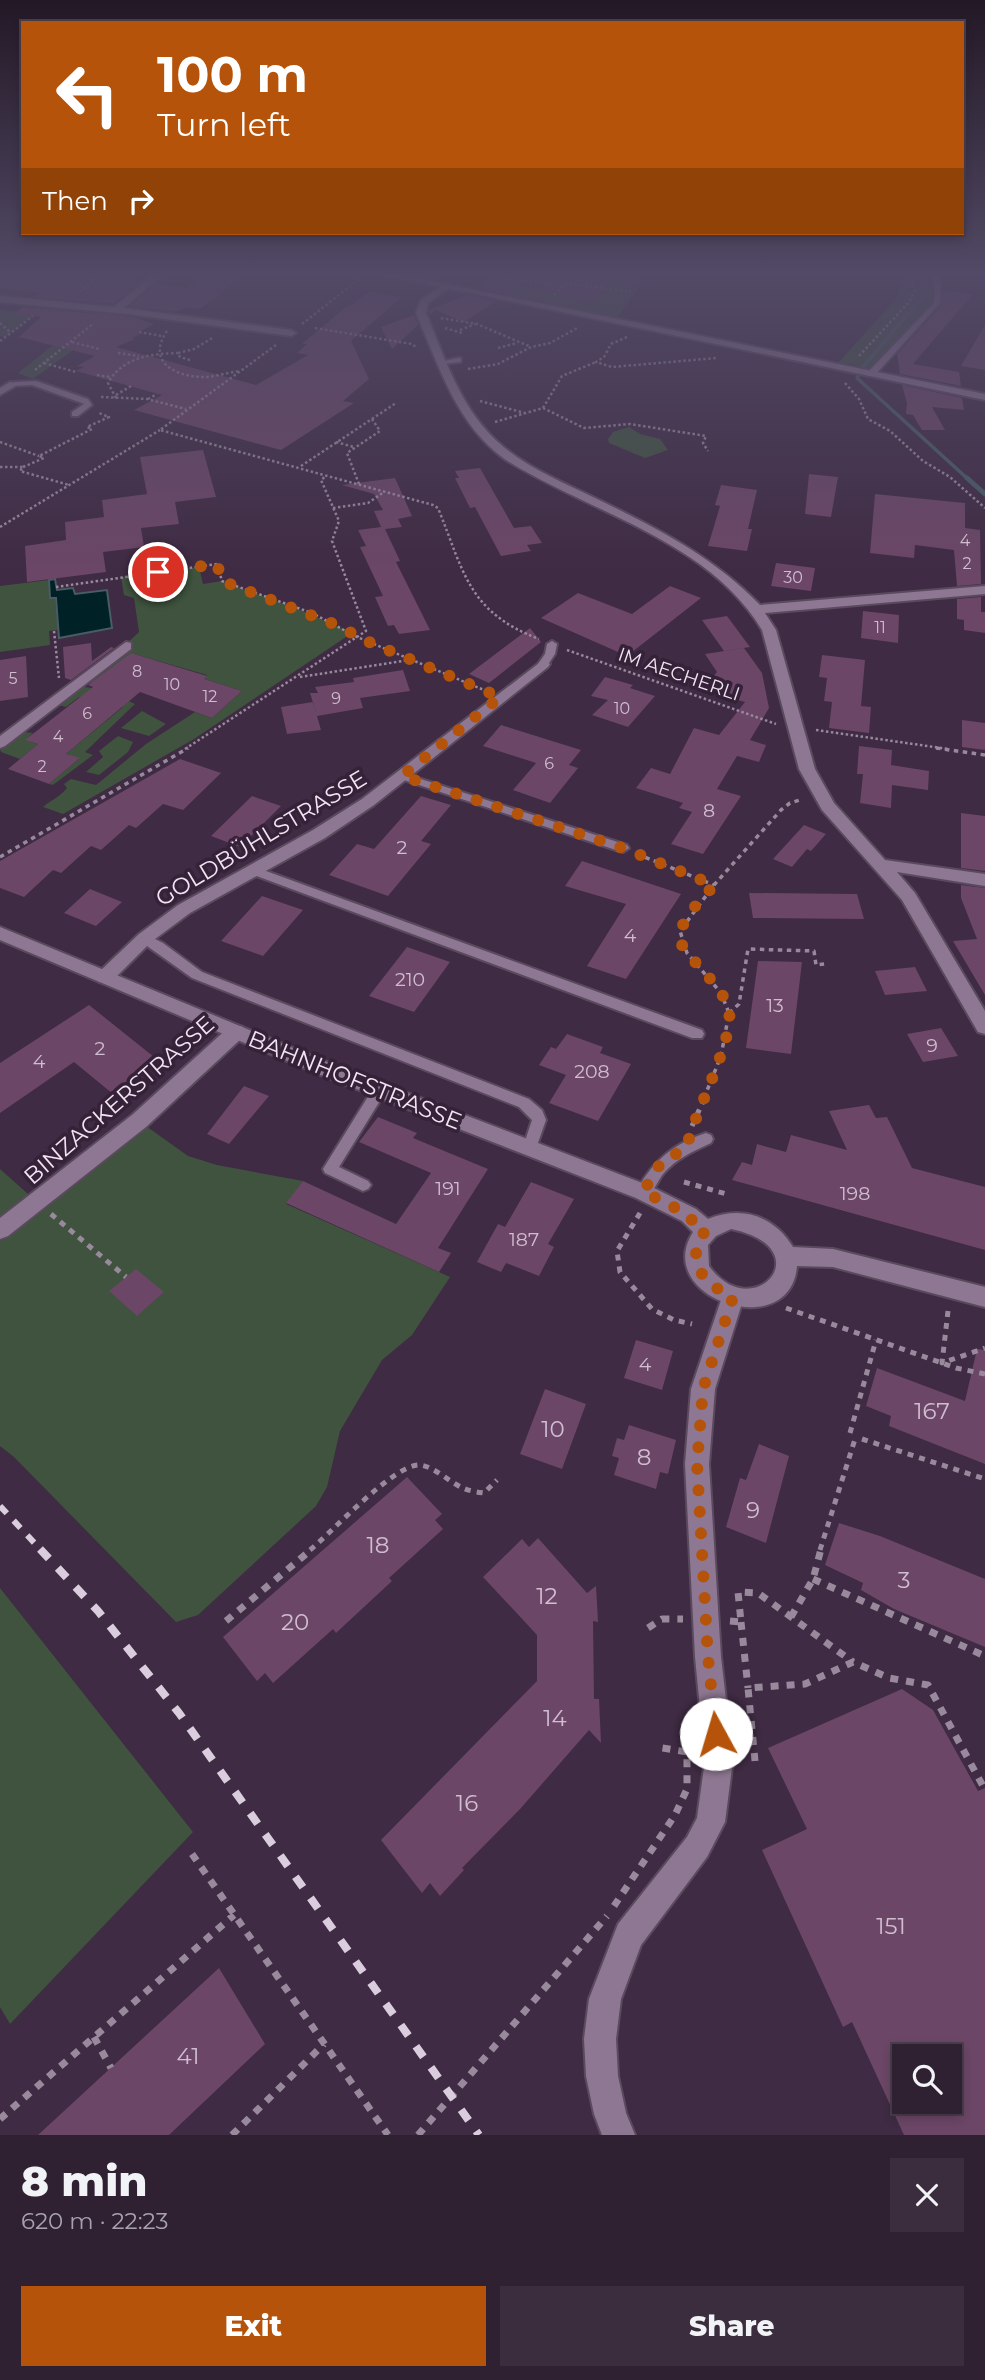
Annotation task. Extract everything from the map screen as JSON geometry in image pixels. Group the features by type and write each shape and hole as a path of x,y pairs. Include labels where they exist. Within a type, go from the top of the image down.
{"street":[{"path":"447,371 468,413 496,447 532,470 692,555 747,595 759,610 769,631 807,769 821,796 909,897 985,1027"},
{"path":"862,371 985,397"},
{"path":"0,392 14,384"},
{"path":"759,610 985,590"},
{"path":"0,743 126,646"},
{"name":"GOLDBÜHLSTRASSE","path":"105,977 145,938 184,909 330,827 402,776 543,664"},
{"path":"883,865 985,880"},
{"name":"BAHNHOFSTRASSE","path":"0,933 379,1091 529,1150 641,1203 680,1210 706,1230"},
{"name":"BINZACKERSTRASSE","path":"0,1230 139,1121 236,1032"},
{"path":"731,1220 760,1225 773,1233 788,1256 784,1280 775,1290 748,1299 733,1297 718,1290 705,1279 698,1267 695,1253 698,1240 706,1230 731,1220"},
{"path":"788,1256 833,1258 985,1297"},
{"path":"618,2135 610,2114 602,2076 600,2039 605,1999 629,1935 697,1847 711,1822 719,1760 706,1620 697,1464 703,1389 733,1297"}],"lane":[{"path":"14,384 33,383 85,401 88,405 86,409 75,414"},
{"path":"543,664 552,645"},
{"path":"402,776 623,848"},
{"path":"255,871 697,1034"},
{"path":"145,938 160,946 184,968 197,975 524,1103 540,1120 529,1150"},
{"path":"363,1185 330,1168 379,1091"},
{"path":"641,1203 660,1164 706,1139"}],"path":[{"path":"14,384 32,371"},
{"path":"71,371 76,372"},
{"path":"97,375 110,377 119,371"},
{"path":"180,371 191,375 213,376 240,371"},
{"path":"0,527 160,430 240,371"},
{"path":"543,408 561,375 569,371"},
{"path":"110,377 109,388 116,396"},
{"path":"838,378 859,399 868,419 890,431 923,461 950,477 985,508"},
{"path":"116,396 131,386"},
{"path":"147,399 157,394"},
{"path":"94,395 147,399 187,410"},
{"path":"472,400 526,413"},
{"path":"300,467 396,403"},
{"path":"488,424 543,408 584,428 630,424 706,436 703,443 708,450"},
{"path":"39,456 110,417 104,415"},
{"path":"359,485 347,453 380,430 372,419"},
{"name":"IM AECHERLI","path":"160,430 437,507 474,592 483,606 506,625 552,645 779,725 985,755"},
{"path":"0,442 44,458 23,467 0,467"},
{"path":"336,442 354,447"},
{"path":"23,467 20,471 69,485"},
{"path":"0,857 184,750 366,631 332,541 339,521 321,480 326,475"},
{"path":"333,508 368,503 385,492"},
{"path":"56,587 217,564 222,581 344,628 357,637 500,697"},
{"path":"54,631 61,696"},
{"path":"296,677 410,660"},
{"path":"687,1147 690,1130 719,1065 729,1013 723,998 680,939 683,923 786,805 821,796"},
{"path":"623,848 714,885"},
{"path":"729,1013 739,1004 748,949 814,951 816,965 825,964"},
{"path":"684,1182 730,1195"},
{"path":"37,1202 126,1277"},
{"path":"641,1203 617,1251 620,1272 652,1309 674,1320 692,1324"},
{"path":"786,1308 942,1363 985,1374"},
{"path":"942,1363 948,1311"},
{"path":"791,1617 813,1579 828,1519 835,1510 856,1436 876,1339"},
{"path":"942,1363 985,1348"},
{"path":"856,1436 985,1479"},
{"path":"226,1621 368,1496 402,1470 416,1465 424,1466 464,1489 485,1493 497,1480"},
{"path":"813,1579 985,1656"},
{"path":"755,1761 738,1592 758,1593 872,1674 928,1685 984,1788"},
{"path":"648,1628 662,1619 741,1622"},
{"path":"748,1688 805,1684 853,1662"},
{"path":"418,2135 610,1912 675,1815 687,1788 687,1752 656,1747"},
{"path":"192,1854 388,2135"},
{"path":"0,2119 234,1915"},
{"path":"94,2037 111,2068"},
{"path":"232,2135 324,2044"}],"shaded area":[{"path":"21,371 45,371 33,379 18,373"},
{"path":"629,427 640,434 660,439 668,450 645,458 609,443 608,439 613,432"},
{"path":"199,567 203,584 222,581 303,611 352,633 194,739 63,814 43,807 67,788 64,784 71,779 96,785 146,744 195,712 212,718 242,691 204,679 207,675 134,654 103,677 110,686 86,682 139,632 134,598 124,595 121,577"},
{"path":"55,579 57,590 73,588 75,594 107,590 112,628 59,638 56,598 50,598 49,580"},
{"path":"49,580 50,598 55,597 58,630 49,631 50,645 0,652 0,586"},
{"path":"85,687 106,690 135,704 85,752 93,755 53,785 49,784 79,759 66,754 123,707 79,697 66,707 59,705 77,689"},
{"path":"142,711 166,724 149,736 121,728"},
{"path":"24,732 33,733 26,740 38,744 20,759 1,752 0,748"},
{"path":"118,736 133,742 128,752 99,775 86,772 103,757 99,751"},
{"path":"139,1121 188,1156 217,1165 303,1181 286,1204 450,1277 412,1335 382,1360 340,1431 327,1487 316,1506 198,1615 176,1622 14,1457 0,1446 0,1169 37,1202"},
{"path":"0,1588 193,1832 10,2024 0,2007"}],"building":[{"path":"76,371 203,371 256,385 281,371 365,371 369,379 343,401 354,403 281,450 134,410 162,395"},
{"path":"899,371 959,372 961,386 900,374"},
{"path":"902,385 962,398 964,410 932,407 945,430 922,430 913,415 906,414 907,403"},
{"path":"203,450 216,497 175,502 179,524 141,528 144,547 103,552 106,572 27,582 25,546 66,540 65,522 104,517 102,500 147,494 140,457"},
{"path":"480,468 514,528 531,526 542,543 527,545 531,551 501,556 475,507 470,508 455,478 459,478 455,471"},
{"path":"809,474 838,477 831,517 805,514"},
{"path":"395,478 412,516 398,519 402,527 385,529 400,561 396,562 430,630 399,634 394,625 388,626 375,597 383,596 360,547 366,546 358,530 381,527 374,511 383,510 374,494 342,485"},
{"path":"721,485 757,490 748,529 752,529 747,551 708,546 720,506 715,505"},
{"path":"875,494 965,503 965,528 980,530 981,584 957,586 954,550 915,545 914,558 870,553"},
{"path":"776,563 815,568 811,591 771,586"},
{"path":"670,586 701,598 627,656 541,618 578,593 632,614"},
{"path":"981,597 981,612 985,612 985,633 964,630 964,620 957,619 957,599"},
{"path":"863,611 899,615 898,643 861,638"},
{"path":"727,616 750,647 724,651 702,620"},
{"path":"530,628 541,642 489,683 469,674"},
{"path":"91,643 92,661 111,647 114,648 71,680 65,678 63,647"},
{"path":"744,648 762,673 769,708 750,740 766,745 759,762 737,756 717,789 741,796 703,854 671,844 692,812 679,808 683,803 636,788 651,768 670,774 694,728 719,735 745,702 719,695 722,690 706,685 717,672 705,654"},
{"path":"131,653 207,676 204,679 242,691 212,718 140,692 66,754 80,758 49,784 8,769 38,744 25,740 93,687 88,685"},
{"path":"822,655 865,660 861,706 871,707 869,733 829,728 832,702 824,701 827,678 819,677"},
{"path":"26,656 28,697 0,701 0,660"},
{"path":"403,670 410,691 360,698 363,708 317,716 310,693 318,693 315,687 354,682 353,678"},
{"path":"605,677 633,685 630,688 655,696 628,727 592,715 608,700 591,696"},
{"path":"313,702 321,730 287,734 281,707"},
{"path":"962,720 985,723 985,750 962,747"},
{"path":"501,725 581,750 569,765 578,768 550,803 513,790 536,763 483,746"},
{"path":"859,746 892,750 891,765 929,771 928,790 892,785 891,808 860,803 863,774 857,774"},
{"path":"180,759 221,773 183,810 163,804 136,828 129,825 101,850 91,846 61,873 53,870 24,897 0,888 0,861"},
{"path":"252,796 281,806 240,847 211,836"},
{"path":"421,796 451,805 421,841 431,844 388,896 329,875 357,844 374,849"},
{"path":"961,813 985,816 985,871 961,868"},
{"path":"804,825 826,834 811,851 807,849 792,867 773,859"},
{"path":"582,861 681,894 626,979 587,966 626,904 565,886"},
{"path":"961,885 985,888 985,995 953,941 977,939 961,898"},
{"path":"90,889 122,902 96,926 64,913"},
{"path":"749,893 857,894 864,919 753,918"},
{"path":"262,896 303,910 263,956 221,941"},
{"path":"407,947 450,962 414,1012 369,996"},
{"path":"758,961 802,962 791,1054 746,1048"},
{"path":"915,967 927,991 885,995 875,971"},
{"path":"89,1005 159,1061 113,1094 74,1062 0,1113 0,1063"},
{"path":"941,1028 958,1056 923,1062 907,1034"},
{"path":"567,1034 603,1047 600,1053 631,1064 598,1121 549,1103 566,1075 539,1065 551,1047 556,1049"},
{"path":"244,1086 269,1096 229,1144 207,1134"},
{"path":"869,1105 876,1118 887,1117 912,1168 985,1187 985,1250 732,1180 742,1162 752,1165 757,1144 786,1152 791,1135 847,1150 829,1111"},
{"path":"378,1117 417,1133 413,1138 488,1169 438,1248 451,1253 439,1272 286,1203 303,1181 396,1224 431,1173 359,1142"},
{"path":"531,1182 574,1199 548,1244 554,1247 539,1276 506,1263 501,1272 477,1262 498,1224 505,1227"},
{"path":"136,1269 164,1292 137,1316 109,1291"},
{"path":"636,1340 673,1351 662,1390 624,1378"},
{"path":"977,1349 985,1350 985,1464 889,1426 891,1416 866,1406 877,1368 965,1401"},
{"path":"545,1389 586,1404 562,1469 520,1454"},
{"path":"629,1425 676,1440 668,1474 660,1472 656,1489 614,1475 619,1458 612,1456 617,1438 624,1440"},
{"path":"759,1444 789,1456 766,1543 726,1527 740,1478 746,1480"},
{"path":"407,1477 442,1514 435,1520 443,1529 389,1578 392,1581 336,1633 333,1629 273,1683 265,1673 257,1681 223,1637"},
{"path":"839,1523 880,1536 985,1579 985,1647 894,1609 861,1590 863,1583 825,1565"},
{"path":"538,1538 587,1593 596,1586 598,1622 593,1621 594,1699 599,1699 601,1743 589,1730 521,1808 462,1868 464,1870 440,1896 430,1883 422,1893 381,1840 537,1681 537,1635 483,1577 522,1539 529,1547"},
{"path":"902,1689 933,1710 978,1791 985,1788 985,2135 904,2135 894,2114 962,2114 962,2044 892,2044 892,2109 852,2022 843,2027 762,1850 807,1829 768,1748"},
{"path":"219,1968 265,2044 169,2135 38,2135"}],"waterway":[{"path":"861,371 857,378 969,480"},
{"path":"967,478 985,494"}],"railway":[{"path":"0,1506 41,1550"},
{"path":"40,1549 98,1611 179,1713 479,2135"}],"route":[{"path":"158,572 217,564 222,581 344,628 357,637 500,697 402,776 623,848 714,885 683,923 679,934 682,945 729,1009 719,1065 690,1130 687,1147 660,1164 643,1192 671,1205 706,1230 698,1240 695,1253 698,1267 705,1279 718,1290 733,1297 703,1389 697,1464 708,1657 716,1734"}]}
